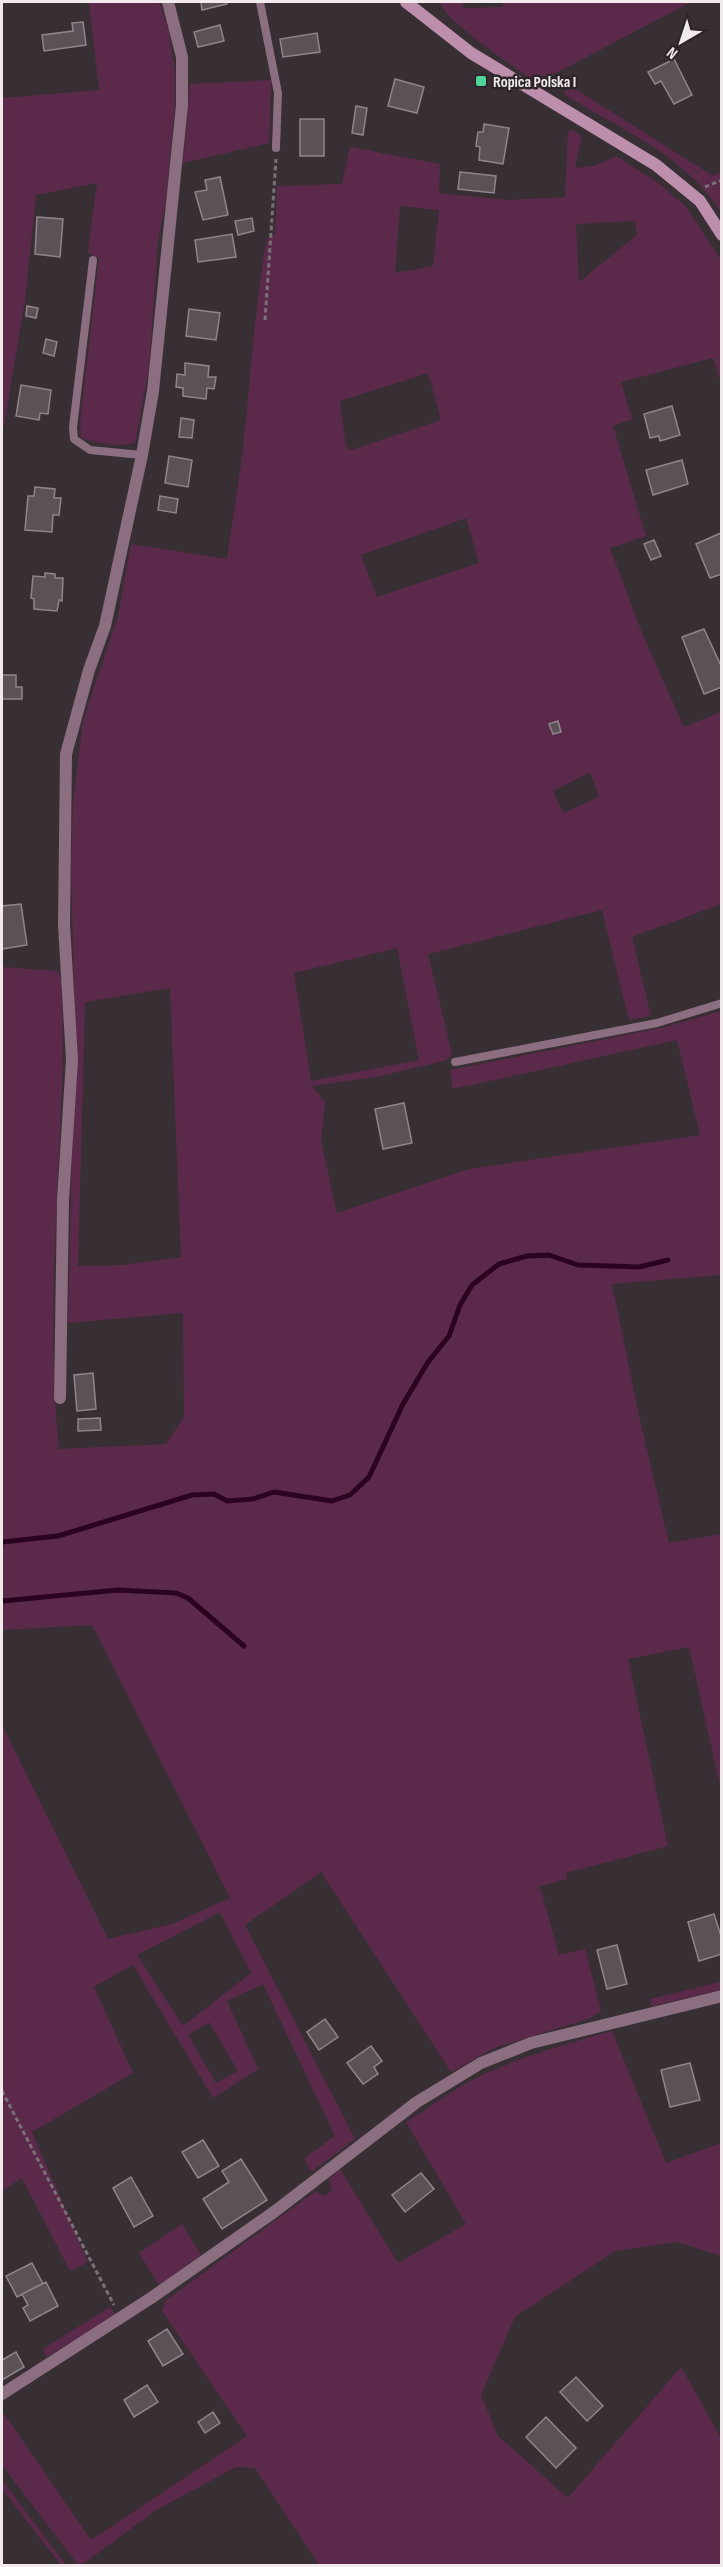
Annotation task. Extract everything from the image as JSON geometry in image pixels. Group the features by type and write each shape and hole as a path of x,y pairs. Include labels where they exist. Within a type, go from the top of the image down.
{"street":[{"path":"60,1398 63,1200 72,1060 64,925 66,754 89,670 105,626 142,455 153,392 182,105 182,57 168,2"},
{"path":"406,2 471,53 656,165 700,201 722,235"},
{"path":"2,2394 121,2318 274,2211 417,2102 481,2063 531,2043 722,1996"}],"lane":[{"path":"260,2 278,93 276,148"},
{"path":"93,260 73,427 74,440 90,450 142,455"},
{"path":"455,1062 657,1023 722,1003"}],"path":[{"path":"266,320 276,148"},
{"path":"2,2091 121,2318"}],"shaded area":[{"path":"89,2 159,2 168,28 175,71 175,105 166,200 158,240 149,368 135,443 121,445 81,438 80,423 99,258 88,253 97,183 36,195 25,300 2,437 2,98 99,90"},
{"path":"440,2 463,2 463,8 503,7 503,2 691,2 537,83 467,32 444,10"},
{"path":"271,80 269,143 183,163 190,84"},
{"path":"572,87 713,176 721,171 721,213 707,193 671,160 630,132 565,95 564,92"},
{"path":"573,130 582,136 575,168 594,166 616,156 660,184 686,207 721,260 721,383 713,358 621,382 632,419 613,426 646,536 610,548 642,633 684,727 721,712 721,904 632,937 651,1016 629,1020 602,910 428,954 452,1054 447,1060 377,1077 312,1086 325,1102 321,1141 337,1213 469,1169 700,1135 677,1040 453,1089 450,1070 665,1027 721,1011 721,1275 612,1284 639,1416 669,1543 721,1534 721,1790 689,1647 628,1659 668,1846 566,1873 567,1879 540,1886 559,1955 585,1949 601,2011 588,2019 494,2048 451,2072 321,1872 245,1925 355,2139 311,2172 304,2158 335,2136 263,1984 227,2001 258,2069 213,2098 133,1965 94,1987 133,2073 32,2132 88,2262 70,2271 22,2178 2,2191 2,1725 108,1939 172,1924 230,1898 92,1625 2,1630 2,967 58,971 62,982 63,1071 53,1312 55,1404 59,1449 166,1444 184,1417 183,1313 68,1323 75,1026 71,866 73,801 83,721 118,616 131,544 227,559 242,454 263,261 267,238 275,235 277,186 342,184 350,147 440,164 439,193 506,200 565,197 568,132","holes":["400,206 439,210 433,266 395,273","635,221 637,235 579,282 576,224","428,373 441,420 351,450 346,446 340,401","466,518 479,563 377,597 361,555","590,772 599,797 563,813 553,791","397,948 419,1060 311,1081 294,973","170,988 181,1257 123,1265 78,1266 85,1002","220,1912 251,1973 183,2026 137,1955","209,2022 238,2071 216,2083 188,2035"]},
{"path":"721,1982 721,1990 652,2006 650,1999"},
{"path":"612,2031 666,2163 721,2143 721,2259 718,2255 677,2242 615,2251 515,2317 481,2395 498,2436 568,2498 681,2367 721,2438 721,2565 319,2565 255,2468 236,2467 156,2510 84,2565 78,2565 2,2465 2,2413 91,2540 247,2436 162,2311 165,2301 316,2191 324,2196 332,2191 329,2179 340,2169 398,2263 466,2224 406,2122 458,2088 492,2070"},
{"path":"182,2224 201,2255 159,2285 139,2253"},
{"path":"110,2307 115,2315 47,2357 43,2349"},
{"path":"2,2480 66,2565 61,2565 2,2489"}],"building":[{"path":"201,2 227,2 227,4 202,10"},
{"path":"83,22 86,45 44,51 42,35 73,31 72,23"},
{"path":"220,25 224,41 198,47 194,32"},
{"path":"317,33 320,52 283,57 280,39"},
{"path":"674,59 692,95 674,104 661,81 655,84 648,72"},
{"path":"395,79 424,87 417,113 388,106"},
{"path":"356,106 367,108 363,135 352,133"},
{"path":"300,119 324,119 324,156 300,156"},
{"path":"484,124 509,128 503,164 479,160 480,147 476,146 478,132 483,132"},
{"path":"460,172 496,176 494,193 458,189"},
{"path":"220,177 228,215 203,220 195,192 207,190 205,180"},
{"path":"37,217 63,219 60,257 35,254"},
{"path":"252,218 254,231 238,235 235,221"},
{"path":"232,234 236,257 198,262 195,240"},
{"path":"27,306 38,308 36,318 26,316"},
{"path":"189,309 220,313 216,340 186,336"},
{"path":"46,339 57,342 54,356 43,353"},
{"path":"185,363 209,366 208,377 216,377 214,389 207,388 206,399 183,396 183,388 176,387 177,374 185,375"},
{"path":"21,385 51,390 48,414 40,413 39,420 16,416"},
{"path":"672,406 680,435 660,441 659,436 650,438 644,414"},
{"path":"181,418 194,420 192,438 179,437"},
{"path":"169,456 192,460 188,487 165,483"},
{"path":"682,460 688,484 653,495 646,470"},
{"path":"35,487 55,489 54,498 61,498 59,515 53,515 52,532 25,530 28,496 34,496"},
{"path":"160,496 178,499 176,513 158,510"},
{"path":"721,533 722,574 710,578 696,544"},
{"path":"654,540 661,556 651,560 644,544"},
{"path":"45,573 55,574 55,578 63,578 62,601 59,600 57,611 34,609 34,599 31,598 33,576 45,577"},
{"path":"704,629 722,668 722,687 704,694 682,637"},
{"path":"2,675 16,675 16,687 22,687 22,699 2,699"},
{"path":"558,721 561,732 553,734 549,724"},
{"path":"21,904 27,945 2,949 2,906"},
{"path":"404,1103 412,1143 383,1149 375,1109"},
{"path":"93,1373 96,1409 77,1411 74,1375"},
{"path":"100,1418 101,1430 78,1431 78,1419"},
{"path":"714,1914 722,1939 722,1954 699,1961 688,1922"},
{"path":"617,1945 627,1984 607,1989 597,1950"},
{"path":"325,2019 338,2037 319,2050 307,2032"},
{"path":"371,2046 382,2061 374,2067 378,2074 363,2084 347,2063"},
{"path":"690,2063 700,2100 670,2107 661,2070"},
{"path":"203,2140 219,2166 198,2178 182,2152"},
{"path":"241,2159 267,2200 222,2229 203,2199 229,2182 222,2171"},
{"path":"421,2173 434,2189 405,2212 392,2195"},
{"path":"131,2177 153,2216 134,2227 113,2188"},
{"path":"32,2263 43,2284 17,2297 6,2276"},
{"path":"46,2282 58,2306 30,2321 23,2308 28,2305 22,2294"},
{"path":"167,2329 183,2354 163,2366 148,2341"},
{"path":"16,2352 24,2367 2,2380 2,2360"},
{"path":"576,2377 603,2406 587,2421 560,2392"},
{"path":"147,2385 158,2402 134,2417 124,2400"},
{"path":"213,2412 220,2423 205,2433 198,2422"},
{"path":"546,2417 576,2448 556,2468 526,2437"}],"waterway":[{"path":"2,1542 58,1536 192,1495 214,1494 227,1501 253,1499 274,1492 332,1501 350,1495 369,1477 403,1404 428,1362 449,1336 460,1305 472,1285 499,1264 527,1256 549,1255 578,1265 639,1267 668,1260"},
{"path":"2,1601 118,1590 176,1593 188,1598 244,1646"}],"place":[{"name":"Ropica Polska I","path":"481,81"}]}
